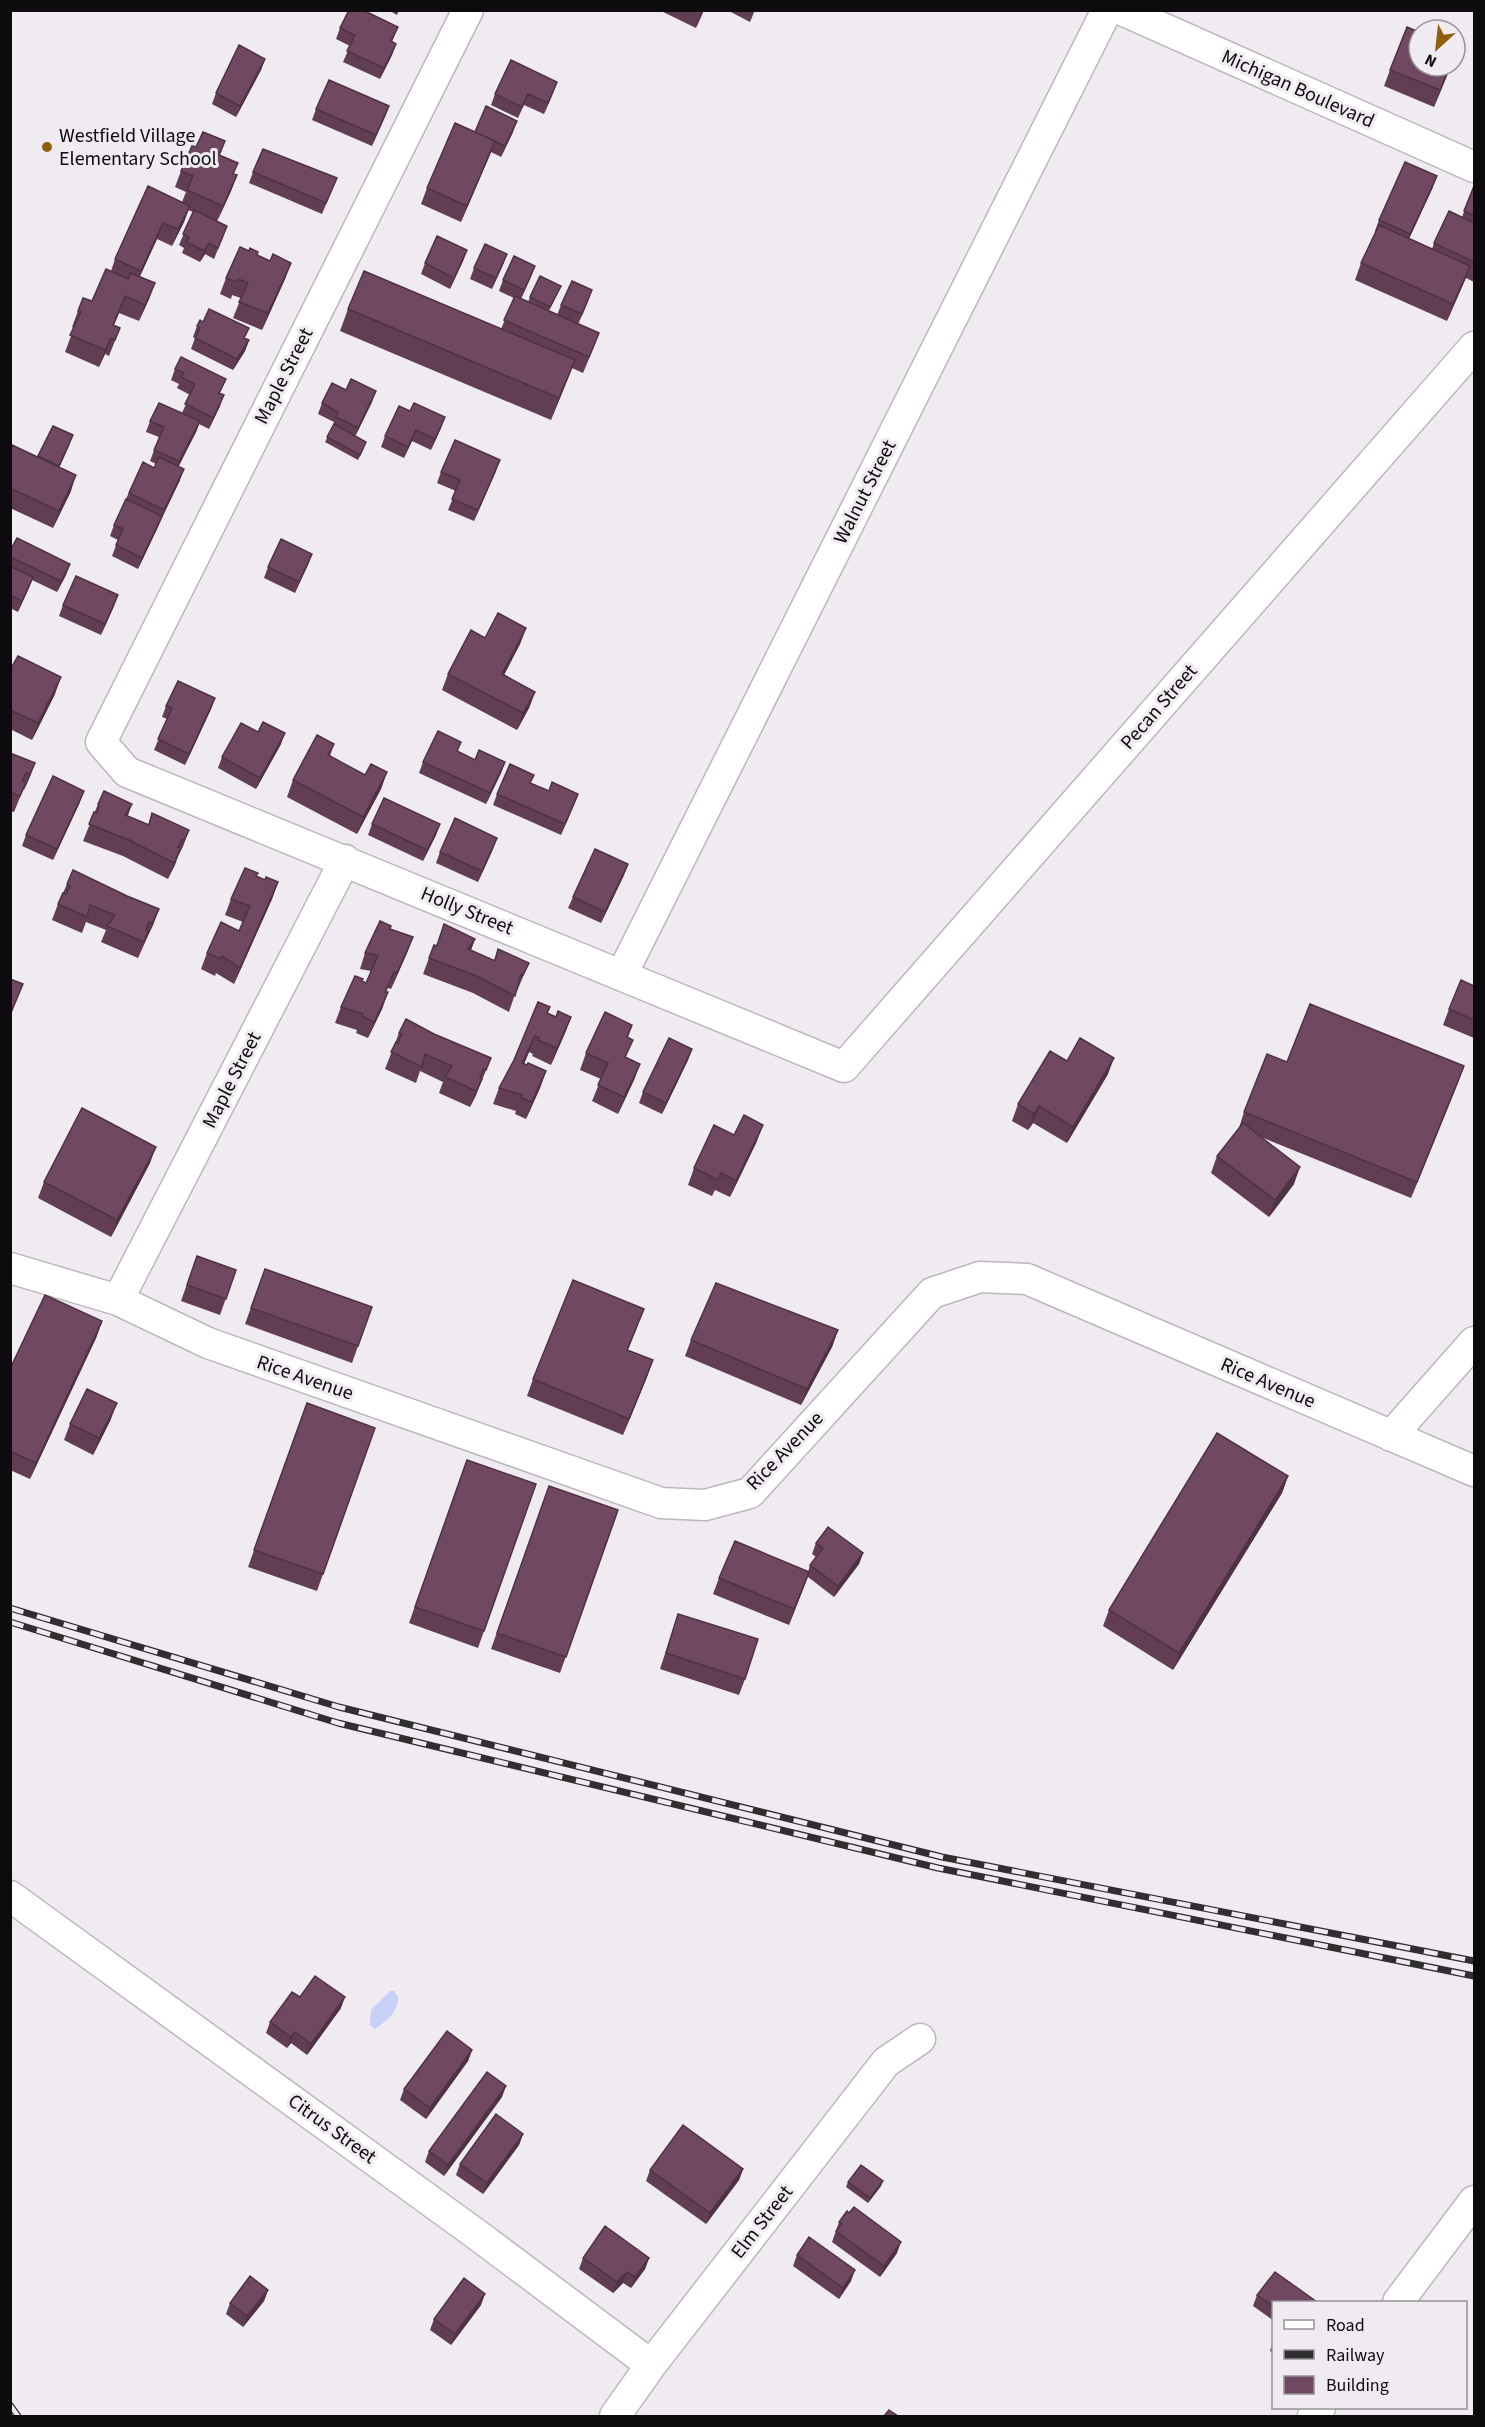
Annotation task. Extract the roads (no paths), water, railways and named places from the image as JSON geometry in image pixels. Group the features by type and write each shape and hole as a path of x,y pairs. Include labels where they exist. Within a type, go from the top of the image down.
{"street":[{"name":"Maple Street","path":"100,742 468,10"},
{"name":"Walnut Street","path":"622,974 1107,10"},
{"name":"Michigan Boulevard","path":"1122,10 1474,167"},
{"name":"Pecan Street","path":"844,1067 1474,347"},
{"name":"Holly Street","path":"100,742 127,772 844,1067"},
{"name":"Maple Street","path":"118,1300 345,860"},
{"name":"Rice Avenue","path":"10,1268 118,1300 208,1343 662,1503 705,1505 750,1493 932,1293 980,1277 1027,1279 1474,1471"},
{"path":"1391,1436 1474,1342"},
{"name":"Citrus Street","path":"10,1896 466,2227 651,2365"},
{"name":"Elm Street","path":"615,2416 651,2365 886,2062 920,2039"},
{"path":"1399,2301 1474,2201"}],"water":[{"path":"390,1991 394,1991 398,1997 396,2008 375,2029 370,2025 371,2010"}],"railway":[{"path":"10,1608 339,1707 942,1857 1474,1961"},
{"path":"10,1622 338,1723 938,1868 1474,1976"},
{"path":"10,2405 18,2416"}],"place":[{"name":"Westfield Village Elementary School","path":"47,147"}]}
